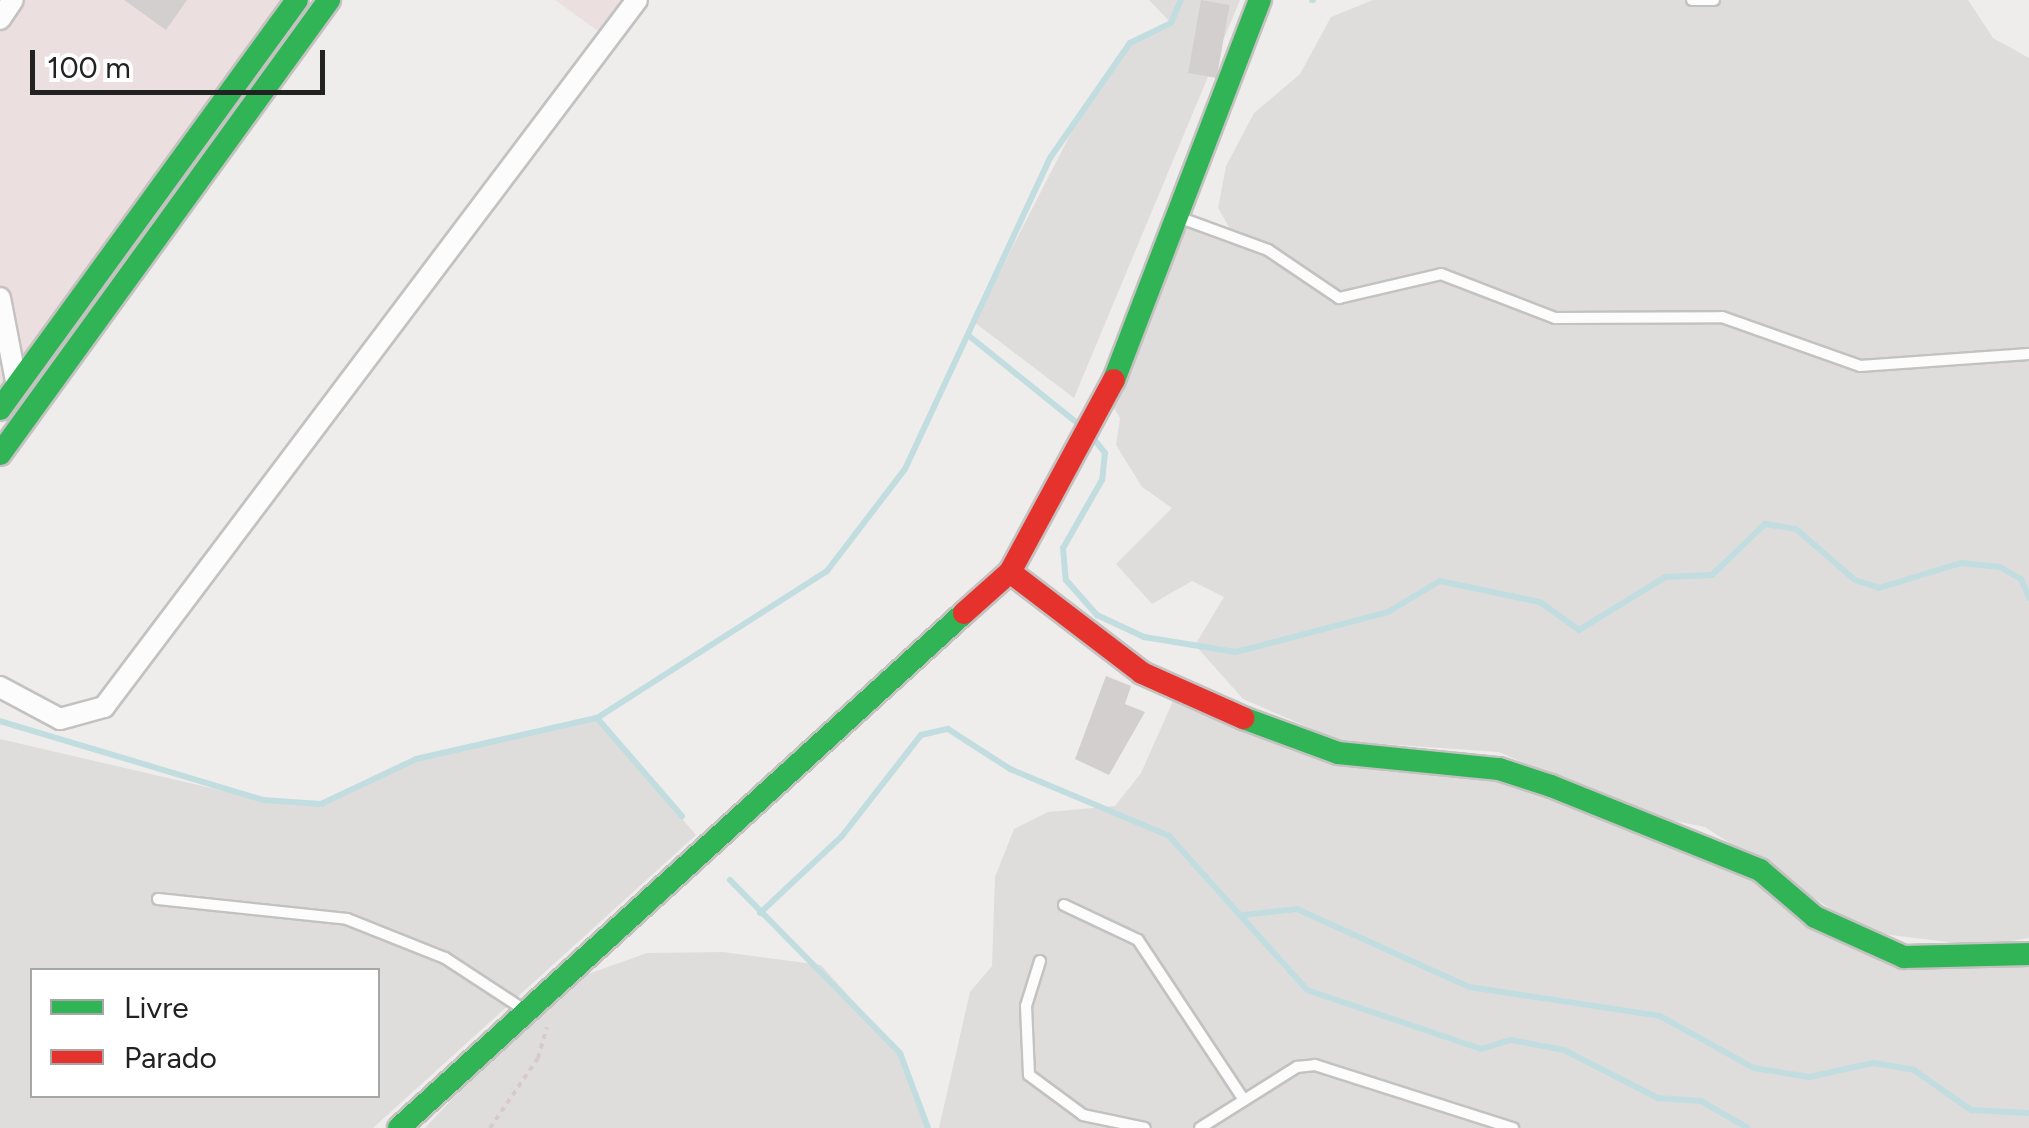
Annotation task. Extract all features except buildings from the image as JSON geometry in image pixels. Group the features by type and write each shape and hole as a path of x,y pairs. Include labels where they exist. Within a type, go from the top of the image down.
{"main road":[{"path":"0,410 297,0"},
{"path":"0,454 329,0"},
{"path":"398,1128 539,1016 1010,572 1107,397 1172,215 1260,0"},
{"path":"1010,572 1142,674 1247,720 1338,753 1483,767 1551,786 1760,870 1815,918 1904,957 2029,954"}],"street":[{"path":"0,19 13,0"},
{"path":"0,687 60,720 104,707 637,0"},
{"path":"0,298 17,386"}],"lane":[{"path":"1692,0 1714,0"},
{"path":"1172,215 1268,250 1339,298 1441,274 1556,318 1722,317 1860,366 2029,354"},
{"path":"158,899 347,919 445,958 539,1016"},
{"path":"1064,905 1138,940 1244,1100"},
{"path":"1040,961 1026,1006 1029,1075 1084,1115 1145,1128"},
{"path":"1200,1128 1244,1100 1315,1065 1513,1128"}],"path":[{"path":"490,1128 538,1058 539,1016"}],"shaded area":[{"path":"0,0 297,0 0,409"},
{"path":"555,0 637,0 609,39"},
{"path":"1149,0 1240,0 1074,398 974,322 1091,94 1130,43 1171,23"},
{"path":"1373,0 1968,0 1993,38 2029,58 2029,938 1981,946 1866,932 1705,827 1636,813 1499,752 1340,741 1243,699 1195,645 1224,597 1192,581 1152,604 1116,564 1172,508 1142,487 1116,445 1120,418 1107,397 1181,218 1232,232 1218,208 1226,166 1254,113 1300,74 1331,17"},
{"path":"1177,692 1247,720 1435,760 1717,849 1856,940 2029,954 2029,1128 939,1128 970,992 992,966 995,877 1014,829 1048,812 1115,806 1141,773"},
{"path":"597,718 696,835 373,1128 0,1128 0,739 263,800 321,804 416,759"},
{"path":"723,952 821,965 900,1053 928,1128 425,1128 560,984 647,953"}],"waterway":[{"path":"0,721 263,800 321,804 416,759 597,718 827,571 905,469 1050,158 1130,43 1171,23 1181,0"},
{"path":"968,335 1082,427"},
{"path":"1094,439 1105,453 1102,480 1063,548 1066,580 1097,615 1144,637 1236,652 1388,612 1440,581 1540,602 1579,630 1665,577 1712,575 1765,524 1796,529 1855,580 1879,588 1961,563 2000,567 2021,579 2029,598"},
{"path":"597,718 682,816"},
{"path":"760,913 842,836 921,735 948,729 1010,769 1169,836 1307,990 1481,1049 1511,1040 1564,1050 1658,1098 1701,1101 1748,1128"},
{"path":"730,880 900,1053 928,1128"},
{"path":"1244,915 1297,909 1469,987 1660,1016 1754,1068 1809,1077 1874,1063 1914,1070 1971,1110 2029,1113"}],"traffic: fast":[{"path":"0,409 297,0"},
{"path":"0,454 329,0"},
{"path":"1114,380 1260,0"},
{"path":"399,1128 964,613"},
{"path":"1243,718 1338,753 1499,769 1551,786 1760,870 1815,917 1904,957 2029,954"}],"traffic: jam":[{"path":"964,613 1010,572 1114,380"},
{"path":"1010,572 1142,673 1243,718"}]}
